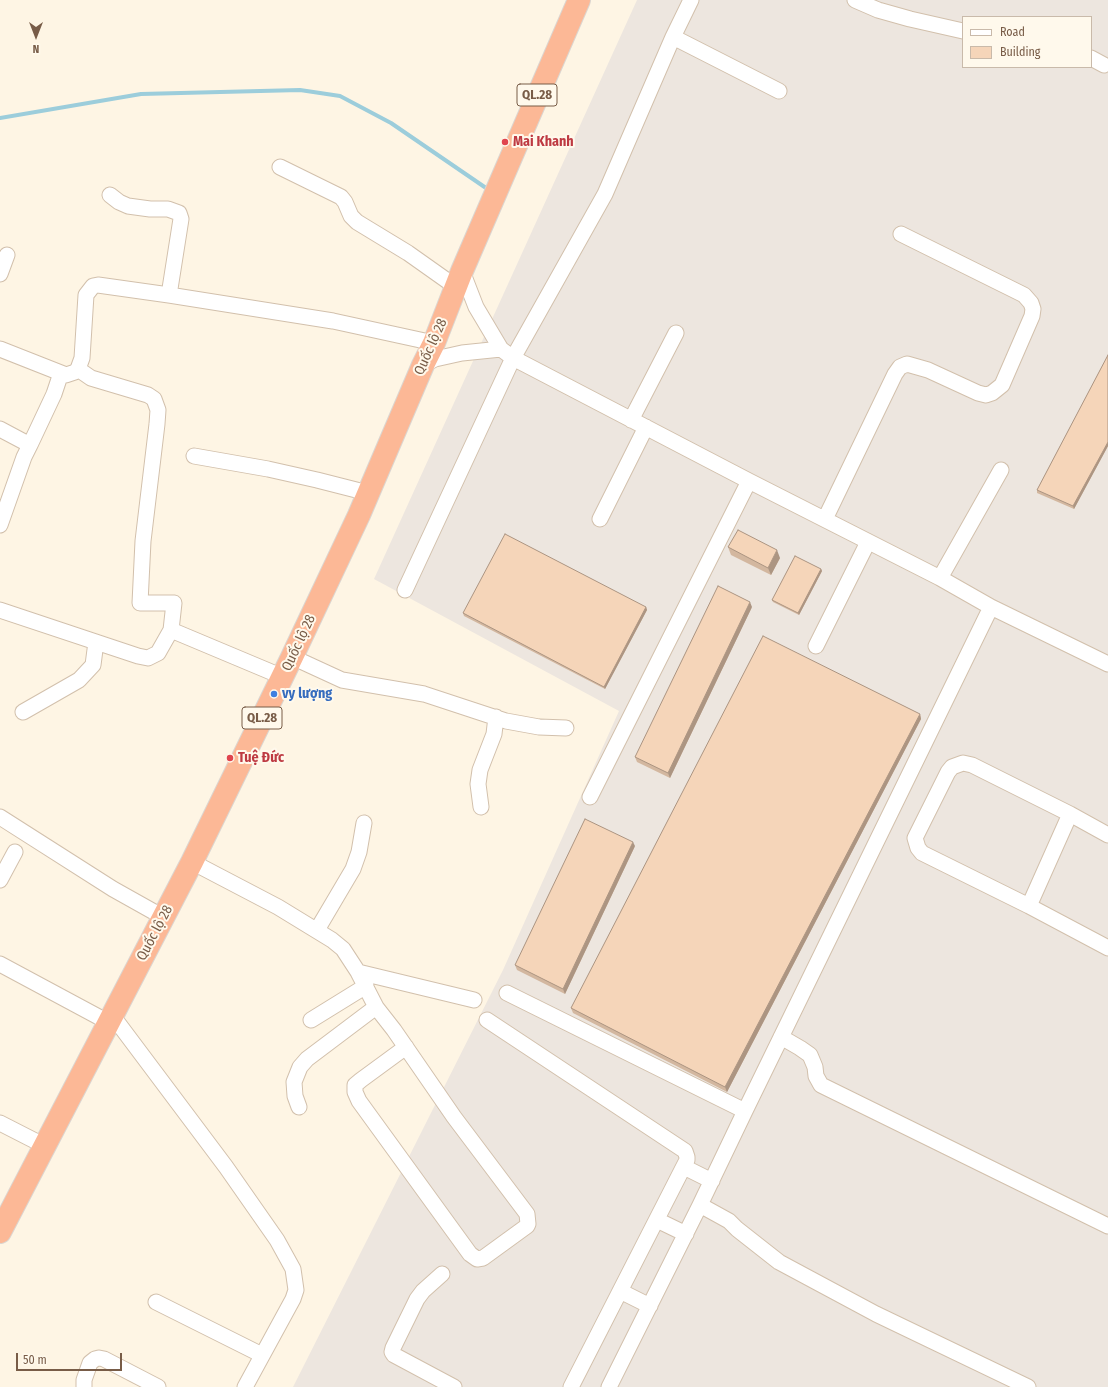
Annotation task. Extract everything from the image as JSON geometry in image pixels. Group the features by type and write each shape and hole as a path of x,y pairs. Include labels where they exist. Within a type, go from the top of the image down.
{"highway":[{"name":"Quốc lộ 28","path":"0,1232 110,1018 164,917 283,677 368,493 434,342 496,191 578,0"}],"street":[{"path":"405,590 513,358 605,194 673,37 691,0"},
{"path":"855,0 878,10 962,31"},
{"path":"673,37 779,91"},
{"path":"1092,59 1104,65"},
{"path":"280,167 341,197 346,202 351,216 357,222 408,253 459,279 501,349 513,358 749,481 940,578 991,607 1108,664"},
{"path":"110,195 119,202 128,206 150,209 168,209 179,213 181,219 169,295"},
{"path":"825,519 895,374 900,367 907,364 928,370 978,393 986,395 992,393 1002,385 1032,316 1033,309 1031,303 1024,295 901,234"},
{"path":"0,274 8,255"},
{"path":"0,348 66,375 70,374 78,369 82,358 86,295 93,286 106,285 333,321 434,342"},
{"path":"631,420 676,333"},
{"path":"423,366 435,359 462,353 501,349"},
{"path":"0,610 148,658 158,653 171,630 174,603 140,603 143,540 158,410 154,399 148,395 91,378 78,369"},
{"path":"0,525 24,457 54,394 61,373"},
{"path":"600,519 646,427"},
{"path":"0,429 30,446"},
{"path":"194,456 268,469 368,493"},
{"path":"940,578 1001,470"},
{"path":"590,797 749,481"},
{"path":"816,646 868,542"},
{"path":"609,1387 712,1181 991,607"},
{"path":"171,630 283,677"},
{"path":"23,712 79,680 93,665 96,642"},
{"path":"292,657 342,680 417,693 506,721 539,727 566,728"},
{"path":"481,806 478,784 480,770 494,734 496,717"},
{"path":"1108,835 1070,814 972,765 963,763 952,767 948,772 915,838 918,848 922,853 1029,906 1108,948"},
{"path":"1029,906 1070,814"},
{"path":"0,817 113,889 164,917"},
{"path":"317,930 353,869 359,852 364,823"},
{"path":"0,880 15,852"},
{"path":"192,862 278,907 317,930 343,949 366,986 376,1007 406,1047 454,1117 527,1214 527,1226 483,1258 477,1259 470,1254 354,1092 355,1085 360,1080 406,1047"},
{"path":"0,964 110,1018 226,1167 277,1240 293,1269 296,1290 293,1299 245,1387"},
{"path":"358,972 474,1000"},
{"path":"311,1020 366,986"},
{"path":"507,993 745,1111"},
{"path":"299,1107 295,1096 294,1082 300,1067 307,1059 376,1007"},
{"path":"487,1020 685,1151 687,1157 684,1167 572,1387"},
{"path":"781,1037 810,1055 815,1067 816,1076 821,1085 1108,1226"},
{"path":"0,1123 45,1146"},
{"path":"684,1167 712,1181"},
{"path":"700,1205 729,1221 779,1262 876,1314 1028,1387"},
{"path":"657,1220 686,1234"},
{"path":"442,1274 417,1299 392,1348 392,1352 394,1355 454,1387"},
{"path":"620,1292 650,1306"},
{"path":"156,1302 262,1356"},
{"path":"84,1387 84,1380 90,1362 99,1358 104,1358 158,1387"}],"shaded area":[{"path":"637,0 1108,0 1108,1387 293,1387 503,970 619,711 374,579"}],"building":[{"path":"1108,355 1108,442 1073,506 1037,490"},
{"path":"738,530 777,550 768,568 728,547"},
{"path":"505,534 646,607 604,687 463,613"},
{"path":"795,556 821,569 798,613 772,600"},
{"path":"718,586 750,602 668,773 635,757"},
{"path":"763,636 920,714 725,1087 571,1008"},
{"path":"585,819 633,842 563,989 515,965"}],"waterway":[{"path":"0,118 141,94 300,90 340,96 391,123 486,188"}],"place":[{"name":"Mai Khanh","path":"505,142"},
{"name":"vy lượng","path":"274,694"},
{"name":"Tuệ Đức","path":"230,758"}]}
